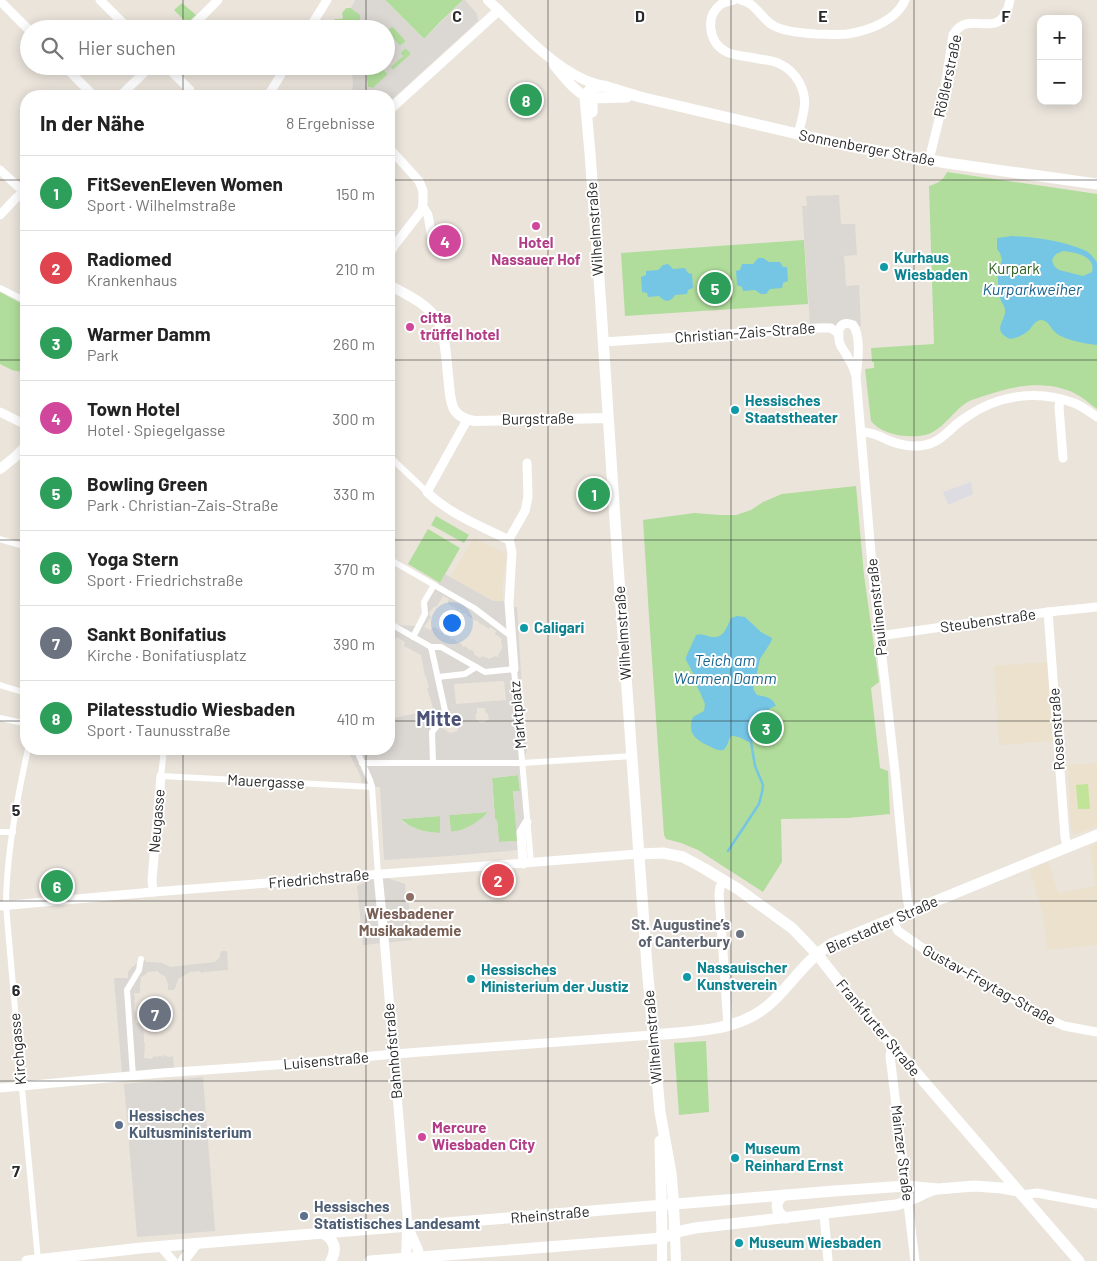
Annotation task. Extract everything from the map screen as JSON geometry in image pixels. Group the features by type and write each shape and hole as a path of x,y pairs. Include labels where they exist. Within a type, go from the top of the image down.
{"main road":[{"name":"Sonnenberger Straße","path":"604,86 640,97 849,146 929,160 1097,184"},
{"path":"588,95 595,87 604,86"},
{"name":"Sonnenberger Straße","path":"588,95 640,97"},
{"name":"Wilhelmstraße","path":"588,95 592,132 590,153 638,854 660,1112 662,1238"},
{"name":"Bierstadter Straße","path":"653,1035 709,1030 728,1026 750,1017 768,1005 817,954 833,943 1097,834"},
{"name":"Frankfurter Straße","path":"638,854 663,853 683,857 746,894 792,928 817,954 892,1046 1078,1261"},
{"name":"Wilhelmstraße","path":"660,1112 671,1173 675,1234"},
{"path":"974,1186 1006,1176"},
{"name":"Rheinstraße","path":"34,1261 161,1247 784,1195 906,1186 938,1189 974,1186"},
{"path":"974,1186 1002,1188 1020,1193"},
{"name":"Rheinstraße","path":"370,1261 494,1256 662,1238 695,1228 896,1205 938,1189"},
{"path":"784,1195 779,1199 777,1207 779,1213 786,1218"},
{"path":"324,1234 331,1239 334,1248 334,1256 331,1261"},
{"path":"183,1261 196,1244"}],"street":[{"path":"100,0 120,20"},
{"path":"198,20 218,0"},
{"path":"314,20 326,0"},
{"path":"488,0 543,52 565,78 588,95"},
{"path":"734,0 724,3 716,9 710,25 713,38 720,47 729,53 774,62 785,67 794,75 801,87 804,101 798,135"},
{"path":"741,0 749,2 769,23 785,30 805,33 840,34 858,32 876,26 893,15 905,0"},
{"name":"Rößlerstraße","path":"929,160 942,107 954,35 957,29 968,24 995,23 1001,20 1006,15 1010,0"},
{"path":"2,3 20,21"},
{"path":"395,105 499,10"},
{"path":"543,52 571,73 588,95"},
{"name":"Sonnenberger Straße","path":"571,73 582,79 604,86"},
{"path":"73,75 88,90"},
{"path":"126,90 142,75"},
{"path":"175,75 190,90"},
{"path":"272,90 281,75"},
{"path":"395,155 422,186 423,191 422,210 395,246"},
{"path":"0,170 20,187"},
{"path":"0,215 20,196"},
{"path":"422,207 428,215 433,244"},
{"path":"0,288 20,298"},
{"path":"395,288 419,302 436,318 441,329 452,406 457,413 467,420 427,492"},
{"name":"Paulinenstraße","path":"839,334 842,324 851,324 856,329 858,360 856,376 879,636 906,898 910,911"},
{"name":"Christian-Zais-Straße","path":"603,342 819,328 831,328 839,334"},
{"path":"839,334 840,344 856,376"},
{"path":"862,432 871,433 905,445 918,446 932,443 943,437 964,418 980,408 1001,400 1025,395 1060,398 1076,404 1097,417"},
{"path":"1060,398 1063,458"},
{"path":"0,412 20,422"},
{"name":"Burgstraße","path":"467,420 608,418"},
{"path":"0,468 20,452"},
{"path":"395,462 440,504 507,539 510,538 525,512 528,497 527,463"},
{"path":"0,539 20,545"},
{"name":"Marktplatz","path":"362,763 522,763 509,603 512,552 509,539"},
{"path":"395,562 474,608 511,636"},
{"path":"413,637 425,614 424,602 434,585"},
{"name":"Steubenstraße","path":"879,636 1097,606"},
{"name":"Rosenstraße","path":"1048,612 1067,846"},
{"path":"395,626 431,646 441,646 485,672 514,670"},
{"path":"431,646 446,716 432,732 433,763"},
{"path":"438,677 465,674 476,667"},
{"path":"0,686 20,691"},
{"path":"0,718 20,722"},
{"name":"Kirchgasse","path":"27,755 12,832 3,906 22,1085 34,1261"},
{"name":"Neugasse","path":"153,892 152,880 163,755"},
{"path":"359,755 372,787 378,875"},
{"path":"527,864 521,832 527,822 522,763 632,756"},
{"name":"Mauergasse","path":"161,776 372,787"},
{"path":"0,832 12,832"},
{"name":"Friedrichstraße","path":"3,906 153,892 638,854"},
{"name":"Bahnhofstraße","path":"378,875 408,1226 406,1260"},
{"path":"724,880 719,894 728,1026"},
{"name":"Gustav-Freytag-Straße","path":"892,919 898,931 924,949 1054,1021 1064,1026 1097,1032"},
{"path":"133,1076 127,990 139,970 141,959"},
{"name":"Luisenstraße","path":"0,1088 334,1061 394,1054 653,1035"},
{"name":"Mainzer Straße","path":"892,1046 890,1056 915,1261"},
{"path":"1020,1193 1036,1193 1097,1204"},
{"path":"824,1214 828,1261"},
{"name":"Bahnhofstraße","path":"408,1226 420,1259"},
{"path":"675,1234 676,1261"},
{"path":"662,1238 662,1261"},
{"path":"161,1247 173,1261"}],"shaded area":[{"path":"355,0 385,0 424,39 463,0 477,14 478,21 395,97 395,90 352,90 352,75 366,75 368,87 373,88 387,75 395,75 395,68 411,54 406,48 400,53 403,56 395,63 395,40 400,46 406,41 395,29 395,20 360,20 360,15 351,8"},
{"path":"839,195 841,224 855,224 857,255 844,256 846,286 859,285 861,326 838,327 828,323 810,324 802,206 807,206 806,196"},
{"path":"971,482 973,494 948,505 943,492"},
{"path":"474,537 507,555 502,588 503,601 493,601 451,577"},
{"path":"445,574 493,601 503,601 509,606 517,607 527,750 522,763 529,849 384,860 380,787 362,787 361,777 350,755 395,755 395,718 432,710 433,708 421,655 404,646 405,642 397,637 395,639 395,625 418,626 425,614 424,603 434,585 440,583","holes":["443,596 449,599 448,604 459,611 460,609 460,612 496,631 495,634 502,639 503,647 498,657 488,659 482,656 480,658 470,649 468,650 468,648 463,647 452,638 451,640 450,637 439,632 434,627 430,630 424,627 431,617 429,613 437,606","504,681 506,700 456,704 454,684","477,708 485,708 489,719 482,723 479,722 476,720 475,714 477,714","457,713 458,731 450,733 441,726 450,714","518,775 520,791 513,791 517,841 499,842 492,778","488,812 472,825 451,832 449,815","440,816 440,833 421,831 404,823 401,819"]},
{"path":"1047,662 1053,741 999,745 994,666"},
{"path":"1097,763 1097,826 1074,835 1071,828 1068,765"},
{"path":"1097,844 1097,945 1047,950 1042,910 1030,870 1048,862 1058,893 1095,886 1090,846"},
{"path":"378,875 405,884 406,903 409,903 412,940 363,945 357,886"},
{"path":"221,951 227,951 228,970 203,972 203,974 199,971 190,972 178,979 173,990 168,990 169,984 166,975 164,976 158,970 148,971 140,977 140,986 138,987 140,987 140,993 134,993 135,1000 133,1001 135,1002 136,1014 134,1015 136,1015 136,1023 143,1022 143,1028 141,1028 144,1035 142,1035 144,1036 144,1042 142,1043 145,1043 144,1058 152,1059 154,1056 163,1057 165,1055 168,1057 173,1056 174,1069 122,1073 114,978 128,978 128,972 135,964 138,964 138,960 162,963 170,967 215,962 220,957"},
{"path":"203,1077 215,1231 137,1237 124,1084"}],"green space":[{"path":"385,0 463,0 424,39"},
{"path":"182,3 196,15 190,20 184,20 174,10"},
{"path":"346,8 351,8 360,15 360,20 334,20 343,18 342,13"},
{"path":"395,29 406,41 400,46 395,40"},
{"path":"406,48 411,54 395,68 395,63 403,56 400,53"},
{"path":"366,75 387,75 373,88 368,87"},
{"name":"Kurpark","path":"947,172 1097,194 1097,409 1072,392 1041,385 1000,391 974,399 961,407 941,427 924,435 908,436 891,433 876,426 871,421 865,369 874,368 871,348 934,344 929,186 944,178"},
{"path":"804,240 808,304 625,316 621,253"},
{"path":"0,292 20,303 20,372 0,364"},
{"path":"856,486 864,575 879,682 871,688 880,768 888,771 890,814 848,818 781,819 782,862 763,892 698,850 666,839 664,835 643,520 694,513 736,515 751,510 763,502 782,494"},
{"path":"436,516 469,535 464,543 431,525"},
{"path":"428,529 460,548 440,583 408,564"},
{"path":"518,775 520,791 513,791 518,841 499,842 492,778"},
{"path":"1088,784 1090,809 1078,809 1076,785"},
{"path":"488,812 472,826 451,832 449,815"},
{"path":"440,816 440,833 419,830 401,819"},
{"path":"706,1041 709,1112 679,1115 674,1043"}],"water":[{"name":"Kurparkweiher","path":"1012,236 1050,240 1086,251 1092,256 1097,262 1097,345 1064,338 1042,320 1037,321 1024,334 1010,339 1004,336 1000,328 1005,309 1000,298 998,276 1002,260 997,249 997,238","holes":["1063,251 1084,256 1091,262 1092,272 1083,276 1059,270 1052,261 1056,254"]},
{"path":"758,258 763,258 769,262 780,262 783,267 787,267 788,281 783,283 782,288 770,289 766,294 761,294 755,290 743,291 742,287 737,285 736,271 740,270 742,264 753,264"},
{"path":"668,264 673,269 685,268 688,273 692,274 693,288 688,290 687,294 675,295 668,301 663,300 659,296 648,297 647,293 642,292 641,277 646,275 646,271 658,270 663,265"},
{"name":"Teich am Warmen Damm","path":"737,616 745,617 761,632 772,638 760,659 753,689 757,695 770,699 776,706 768,711 764,728 756,739 750,742 736,736 731,736 726,747 720,750 701,742 692,732 691,723 693,717 704,711 705,704 686,657 696,635 717,637 723,633 731,618"}],"waterway":[{"path":"728,851 759,804 762,792 763,785 755,766 750,740"}],"place":[{"name":"Pilatesstudio Wiesbaden","path":"526,100"},
{"name":"Hotel Nassauer Hof","path":"536,226"},
{"name":"Town Hotel","path":"445,241"},
{"name":"Kurhaus Wiesbaden","path":"884,267"},
{"name":"Bowling Green","path":"715,288"},
{"name":"citta trüffel hotel","path":"410,327"},
{"name":"Hessisches Staatstheater","path":"735,410"},
{"name":"FitSevenEleven Women","path":"594,494"},
{"name":"Caligari","path":"524,628"},
{"name":"Warmer Damm","path":"766,728"},
{"name":"Radiomed","path":"498,880"},
{"name":"Yoga Stern","path":"57,886"},
{"name":"Wiesbadener Musikakademie","path":"410,897"},
{"name":"St. Augustine’s of Canterbury","path":"740,934"},
{"name":"Nassauischer Kunstverein","path":"687,977"},
{"name":"Hessisches Ministerium der Justiz","path":"471,979"},
{"name":"Sankt Bonifatius","path":"155,1014"},
{"name":"Hessisches Kultusministerium","path":"119,1125"},
{"name":"Mercure Wiesbaden City","path":"422,1137"},
{"name":"Museum Reinhard Ernst","path":"735,1158"},
{"name":"Hessisches Statistisches Landesamt","path":"304,1216"},
{"name":"Museum Wiesbaden","path":"739,1243"}],"district":[{"name":"Mitte","path":"439,719"}]}
